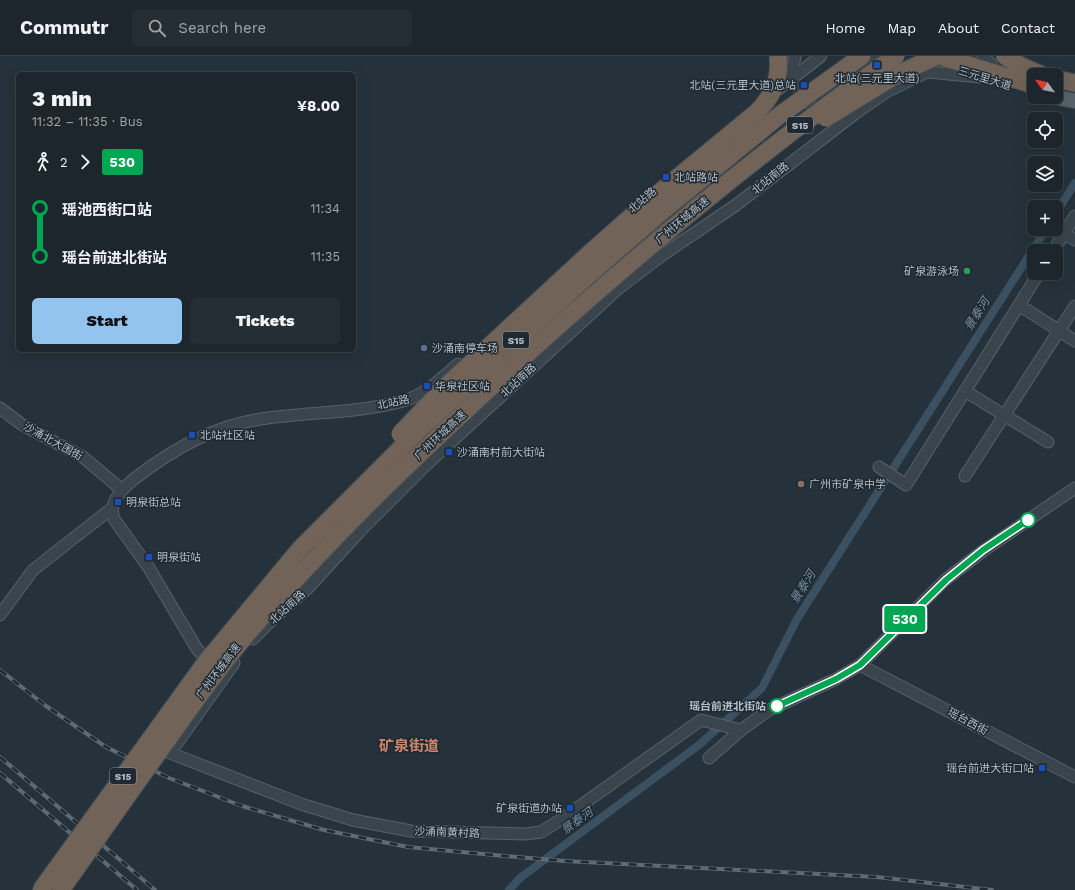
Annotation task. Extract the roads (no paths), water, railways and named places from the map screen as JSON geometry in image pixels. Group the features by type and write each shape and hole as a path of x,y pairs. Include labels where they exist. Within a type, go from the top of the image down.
{"highway":[{"path":"300,549 382,454 444,388 606,238 762,108 776,84 779,68 778,56"},
{"name":"广州环城高速","path":"41,890 206,662 300,549 417,432 619,248 780,115 862,56"},
{"name":"广州环城高速","path":"61,890 217,671 300,574 379,493 491,387 585,303 708,198 786,135 896,56"},
{"path":"708,198 800,135 866,93 896,75 938,56 1027,83"},
{"path":"993,59 1027,69"},
{"path":"1063,81 1075,84"},
{"path":"1063,92 1075,94"}],"main road":[{"name":"三元里大道","path":"913,56 1027,90"},
{"name":"三元里大道","path":"967,56 993,59 1027,73"},
{"path":"1063,99 1075,101"}],"street":[{"path":"795,56 791,78 830,131"},
{"name":"北站路","path":"111,509 122,490 144,471 193,440 226,428 266,418 350,410 403,401 418,396 429,389 614,224 791,78 821,56"},
{"path":"869,56 925,72 980,77"},
{"name":"北站南路","path":"170,753 224,676 259,633 308,588 387,504 598,307 642,270 736,205 830,131 886,92 925,72"},
{"path":"1057,244 1075,216"},
{"path":"1064,233 1075,240"},
{"path":"879,467 906,485 1035,280"},
{"path":"1019,305 1075,341"},
{"path":"965,476 1075,306"},
{"path":"965,391 1048,442"},
{"name":"沙涌北大围街","path":"0,408 21,424 83,456 122,490"},
{"path":"709,758 741,730 780,704 836,679 860,665 946,580 983,550 1075,488"},
{"path":"0,615 33,570 111,509 114,518 149,568 197,648 224,676"},
{"name":"瑶台西街","path":"860,665 1075,777"},
{"name":"沙涌南黄村路","path":"170,753 301,804 353,820 411,831 533,834 549,828 701,720 741,730"}],"waterway":[{"name":"景泰河","path":"1063,202 1075,183"},
{"name":"景泰河","path":"509,890 520,878 699,745 762,688 797,619 1042,236"}],"railway":[{"path":"0,670 46,706 106,747 169,778 242,806 324,830 408,847 505,856 565,861 877,877 992,890"},
{"path":"0,757 155,890"},
{"path":"0,773 137,890"}],"place":[{"name":"北站(三元里大道)","path":"877,65"},
{"name":"北站(三元里大道)总站","path":"804,85"},
{"name":"北站路站","path":"666,177"},
{"name":"矿泉游泳场","path":"967,271"},
{"name":"沙涌南停车场","path":"424,348"},
{"name":"华泉社区站","path":"427,386"},
{"name":"北站社区站","path":"192,435"},
{"name":"沙涌南村前大街站","path":"449,452"},
{"name":"广州市矿泉中学","path":"801,484"},
{"name":"明泉街总站","path":"118,502"},
{"name":"明泉街站","path":"149,557"},
{"name":"瑶台前进北街站","path":"777,706"},
{"name":"瑶台前进大街口站","path":"1042,768"},
{"name":"矿泉街道办站","path":"570,808"}],"district":[{"name":"矿泉街道","path":"409,746"}]}
